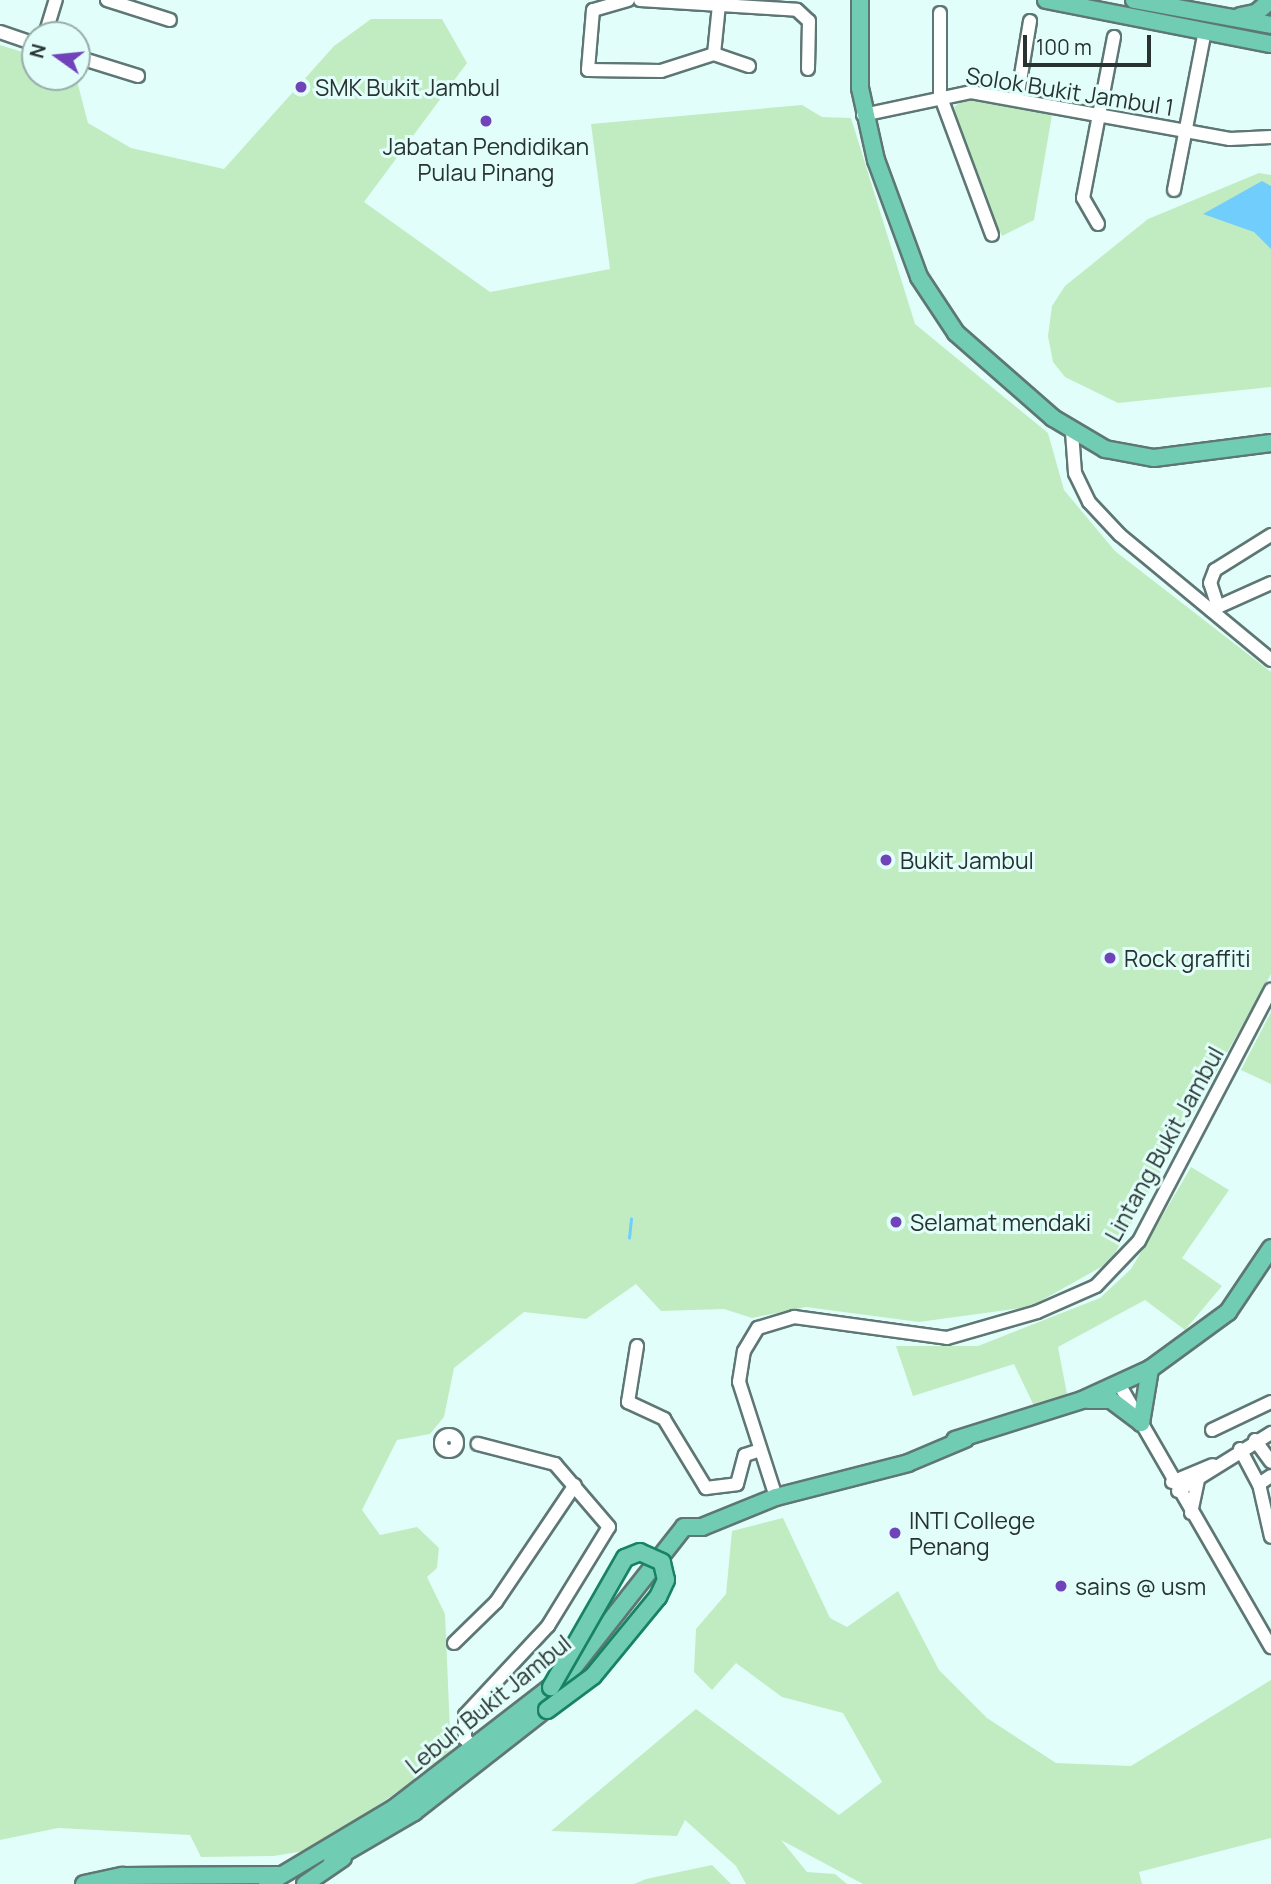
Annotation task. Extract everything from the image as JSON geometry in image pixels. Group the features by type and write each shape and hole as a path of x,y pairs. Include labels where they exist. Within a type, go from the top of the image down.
{"main road":[{"path":"860,0 863,115 898,224 940,314 1072,432 1105,449 1154,458 1271,443"},
{"path":"1046,0 1236,35 1271,44"},
{"path":"1134,0 1271,24"},
{"path":"1231,17 1256,13 1271,0"},
{"path":"1236,35 1271,24"},
{"name":"Lebuh Bukit Jambul","path":"267,1884 288,1879 365,1843 547,1710 585,1671 658,1564 702,1527 776,1497 881,1466 1082,1400 1150,1369 1228,1312 1271,1248"},
{"path":"1082,1400 1111,1400 1140,1423 1150,1369"},
{"name":"Lebuh Bukit Jambul","path":"288,1879 393,1809 551,1687 588,1653 671,1538 684,1527 702,1527"},
{"path":"547,1710 593,1676 658,1597 666,1580 662,1562 640,1552 625,1559 551,1687"},
{"path":"305,1884 365,1843"},
{"path":"84,1884 123,1876 288,1879"}],"street":[{"path":"49,21 56,0"},
{"path":"107,0 121,2 170,20"},
{"path":"628,0 593,10 588,70 662,71 714,54 749,66"},
{"path":"640,0 805,14 808,69"},
{"path":"714,54 719,5"},
{"path":"940,13 940,95 992,235"},
{"path":"1017,99 1030,21"},
{"path":"1174,190 1205,30"},
{"path":"0,33 21,40"},
{"path":"1098,223 1083,198 1114,37"},
{"path":"91,61 138,76"},
{"name":"Solok Bukit Jambul 1","path":"863,115 940,95 1017,99 1186,131 1262,142 1271,137"},
{"path":"1072,432 1074,472 1089,502 1271,660"},
{"path":"1214,609 1210,583 1215,570 1271,536"},
{"path":"1214,609 1271,583"},
{"name":"Lintang Bukit Jambul","path":"776,1497 739,1382 740,1362 750,1338 768,1322 794,1317 947,1338 967,1335 1075,1297 1120,1266 1139,1241 1271,990"},
{"path":"637,1346 628,1402 664,1419 706,1488 737,1484 745,1455 760,1450"},
{"path":"1119,1384 1175,1487 1271,1647"},
{"path":"1212,1430 1271,1402"},
{"path":"1175,1487 1271,1433"},
{"path":"1255,1440 1271,1462"},
{"path":"455,1441 478,1444 555,1464 607,1517 605,1539 548,1626 465,1715 465,1739 474,1746"},
{"path":"1240,1449 1259,1485 1271,1538"},
{"path":"1160,1460 1195,1475"},
{"path":"1191,1513 1195,1475"},
{"path":"1259,1485 1271,1476"},
{"path":"454,1643 496,1602 575,1485"}],"green space":[{"path":"371,19 442,19 467,63 364,202 490,292 610,269 591,124 802,105 822,117 851,118 915,324 1048,433 1064,490 1115,551 1271,672 1271,974 1110,1262 1030,1307 919,1322 806,1307 752,1318 724,1309 661,1311 636,1284 586,1319 524,1312 454,1368 444,1417 430,1434 397,1440 362,1510 380,1535 417,1527 439,1548 437,1568 427,1577 445,1614 451,1754 370,1811 310,1850 274,1856 201,1857 190,1835 58,1828 0,1840 0,45 21,52 21,91 80,91 88,123 131,148 224,169 334,46"},
{"path":"967,97 1052,115 1034,220 1002,236 977,184 954,107"},
{"path":"1259,173 1271,175 1271,387 1118,403 1065,377 1053,362 1048,336 1052,306 1065,286 1148,219"},
{"path":"1271,1012 1271,1084 1241,1070"},
{"path":"1191,1167 1229,1190 1182,1258 1222,1286 1185,1330 1145,1300 1058,1347 1067,1394 1034,1406 1014,1364 913,1396 896,1346 978,1346 1100,1298 1131,1269"},
{"path":"783,1518 830,1618 847,1627 898,1591 939,1670 987,1718 1056,1763 1131,1766 1271,1680 1271,1838 1139,1872 1142,1884 863,1884 781,1840 807,1872 835,1874 847,1884 746,1884 736,1866 685,1820 677,1836 551,1831 696,1709 839,1815 882,1782 843,1713 782,1697 736,1663 712,1690 694,1672 696,1629 726,1594 732,1531"},
{"path":"712,1865 731,1884 634,1884 646,1879"}],"water":[{"path":"1262,181 1271,186 1271,249 1254,232 1203,214"}],"waterway":[{"path":"629,1238 631,1219"}],"place":[{"name":"SMK Bukit Jambul","path":"301,87"},
{"name":"Jabatan Pendidikan Pulau Pinang","path":"486,121"},
{"name":"Bukit Jambul","path":"886,860"},
{"name":"Rock graffiti","path":"1110,958"},
{"name":"Selamat mendaki","path":"896,1222"},
{"name":"INTI College Penang","path":"895,1533"},
{"name":"sains @ usm","path":"1061,1586"}]}
